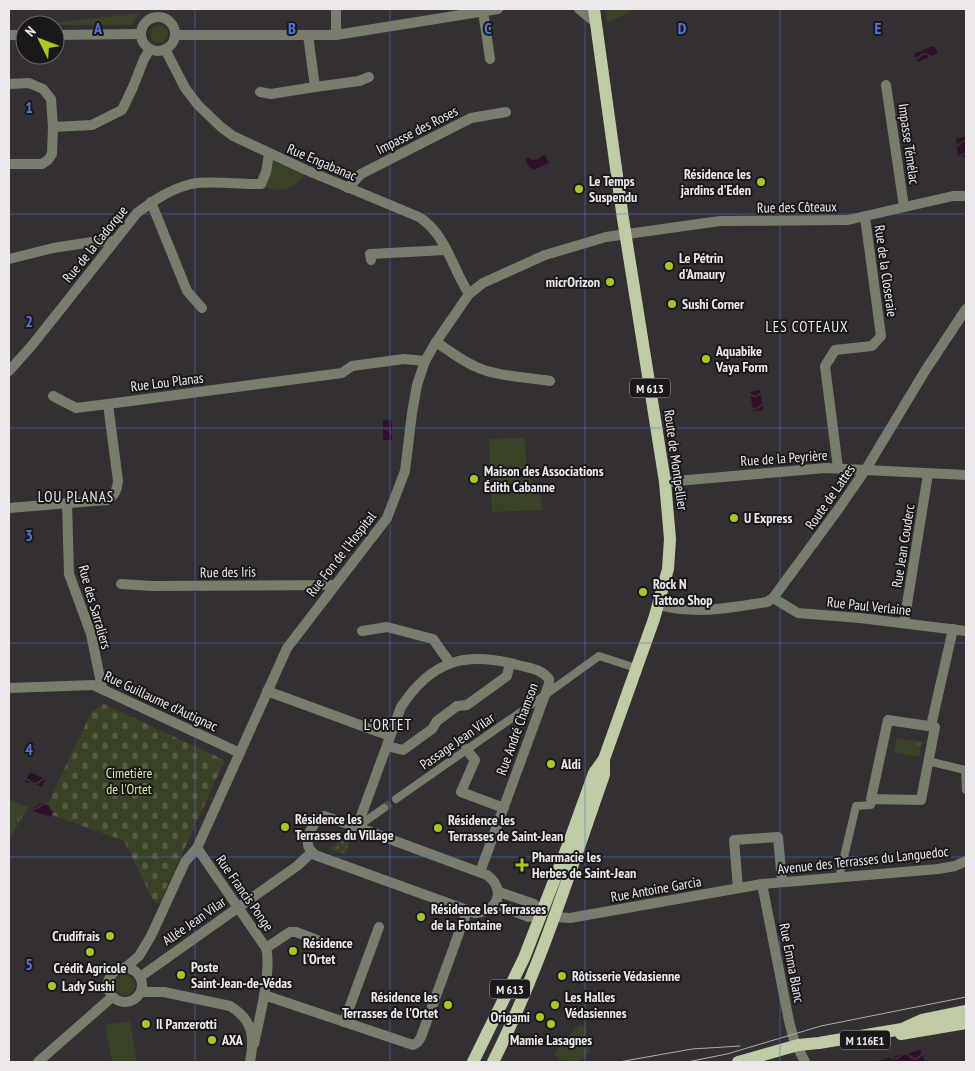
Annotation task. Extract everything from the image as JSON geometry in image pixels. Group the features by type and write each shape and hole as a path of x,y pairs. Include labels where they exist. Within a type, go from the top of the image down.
{"main road":[{"name":"Route de Montpellier","path":"473,1062 520,965 594,773 604,759 658,605 668,568 670,539 665,482 626,234 594,9"},
{"name":"Route de Montpellier","path":"492,1062 505,1039 555,917 604,775 604,759"},
{"path":"541,914 555,917"},
{"name":"M 116E1","path":"764,1062 819,1043 902,1028 922,1020 966,1011"},
{"name":"M 116E1","path":"738,1062 966,1023"}],"street":[{"path":"336,9 336,35"},
{"path":"175,35 336,35 498,9"},
{"path":"579,9 596,23"},
{"path":"482,12 490,59"},
{"path":"152,13 167,19 174,26 175,35 172,44 165,49 150,49 142,40 145,24 152,13"},
{"path":"65,35 142,34"},
{"path":"308,35 315,88"},
{"path":"53,127 92,125 122,110 150,49"},
{"name":"Rue Engabanac","path":"165,49 186,88 212,119 233,136 269,154 419,217 429,223 439,235 470,294"},
{"path":"260,92 272,94 359,81 369,77"},
{"path":"9,84 29,84 43,89 51,99 53,127 52,154 48,160 42,164 9,164"},
{"name":"Impasse Témélac","path":"886,85 904,207"},
{"name":"Impasse des Roses","path":"348,188 361,174 471,118 506,112"},
{"name":"Rue de la Cadorque","path":"9,371 33,344 136,214 151,202 172,190 192,184 261,184 266,172 269,154"},
{"name":"Rue des Côteaux","path":"626,234 720,221 848,220 953,196 966,196"},
{"path":"151,202 188,291 202,308"},
{"name":"Rue de la Closeraie","path":"838,468 825,366 835,350 872,346 881,336 865,217"},
{"name":"Rue Fon de l'Hospital","path":"125,968 139,956 151,936 184,862 197,848 287,648 387,518 405,471 417,385 425,361 436,342 470,294 483,283 545,255 606,237 626,234"},
{"path":"9,259 53,248 92,242 114,241"},
{"path":"371,260 370,254 446,250"},
{"name":"Route de Lattes","path":"773,598 838,511 966,309"},
{"path":"436,342 458,357 484,370 550,381"},
{"name":"Rue Lou Planas","path":"54,396 76,408 342,373 352,366 404,359 425,361"},
{"path":"9,508 107,500 114,496 118,488 118,481 108,404"},
{"name":"Rue de la Peyrière","path":"665,482 838,468 966,475"},
{"name":"Rue Jean Couderc","path":"904,623 928,474"},
{"name":"Rue des Sarraliers","path":"67,503 69,574 91,634 102,688"},
{"name":"Rue des Iris","path":"121,584 152,586 335,585"},
{"path":"658,605 686,611 713,610 767,602 773,598"},
{"name":"Rue Paul Verlaine","path":"773,598 798,613 966,631"},
{"path":"362,631 387,627 433,639 450,664"},
{"path":"931,726 953,629"},
{"name":"Passage Jean Vilar","path":"396,799 598,656 636,668"},
{"name":"Rue André Chamson","path":"357,827 401,707 411,692 436,671 450,664 476,658 488,658 545,674 549,679 549,684 480,872"},
{"path":"267,691 388,741 403,750 432,729 437,721 457,706 467,706 507,676 510,663"},
{"name":"Rue Guillaume d'Autignac","path":"9,688 93,685 240,753"},
{"path":"839,878 856,806 871,805 873,799 871,799 888,720 935,726 920,800 873,799"},
{"path":"466,749 474,760 461,792 504,808"},
{"path":"928,761 965,770 966,790"},
{"path":"357,827 384,808"},
{"path":"494,904 529,917 541,914 534,904 499,892 493,880 480,872 329,817 318,818 307,842 308,847 315,855 467,911 481,912 488,910 494,904 499,892"},
{"path":"738,888 734,840 778,837 782,881"},
{"name":"Rue Francis Ponge","path":"197,848 266,948 268,962 264,995 250,1062"},
{"name":"Allée Jean Vilar","path":"140,977 297,866 312,852"},
{"name":"Avenue des Terrasses du Languedoc","path":"762,884 938,869 955,866 966,861"},
{"name":"Rue Antoine Garcia","path":"555,917 570,918 762,884"},
{"name":"Rue Emma Blanc","path":"762,884 780,977 800,1050"},
{"path":"264,995 413,1045 421,1037 467,911"},
{"path":"344,1022 379,927"},
{"path":"266,948 290,932 296,932 325,944"},
{"path":"125,968 136,972 140,977 141,992 135,999 126,1002 112,997 108,988 110,979 116,971 125,968"},
{"path":"141,992 164,992 230,1006 243,1015 254,1044"},
{"path":"38,1062 112,997"},
{"path":"243,1015 260,1015"}],"green space":[{"path":"605,9 635,9 607,23"},
{"path":"140,13 131,25 65,25 65,21"},
{"path":"155,25 163,25 168,30 166,41 155,43 150,38 150,30"},
{"path":"269,159 304,175 295,184 284,189 279,190 267,187 261,184"},
{"path":"525,438 529,478 539,489 543,510 492,512 489,439"},
{"name":"Cimetière de l'Ortet","path":"104,704 222,759 224,762 159,904 154,902 124,841 44,812 92,711"},
{"path":"897,738 922,742 919,757 894,752"},
{"path":"9,800 29,807 9,838"},
{"path":"348,834 352,836 345,854 329,849"},
{"path":"125,975 132,978 135,985 132,992 125,995 118,992 115,985 118,978"},
{"path":"130,1021 137,1062 112,1062 105,1025"},
{"path":"580,1025 585,1027 590,1053 577,1062 559,1059 555,1054 560,1044"}],"water":[{"path":"934,45 938,53 918,62 914,54"},
{"path":"966,137 966,156 958,157 956,138"},
{"path":"544,154 549,163 531,171 525,159 530,157 531,160"},
{"path":"760,390 763,410 753,411 750,392"},
{"path":"383,420 392,420 392,440 383,440"},
{"path":"30,772 45,779 42,787 25,782"},
{"path":"42,803 50,806 50,809 53,811 51,817 33,811 35,807"},
{"path":"920,1050 925,1062 873,1062"}],"tunnel":[{"path":"384,808 396,799"}],"tram line":[{"path":"687,1062 727,1054 821,1026 966,997"},
{"path":"619,1062 692,1049 740,1046"}],"place":[{"name":"Résidence les jardins d'Eden","path":"761,182"},
{"name":"Le Temps Suspendu","path":"579,189"},
{"name":"Le Pétrin d'Amaury","path":"669,266"},
{"name":"micrOrizon","path":"610,282"},
{"name":"Sushi Corner","path":"672,304"},
{"name":"Aquabike Vaya Form","path":"706,359"},
{"name":"Maison des Associations Édith Cabanne","path":"474,479"},
{"name":"U Express","path":"734,518"},
{"name":"Rock N Tattoo Shop","path":"643,592"},
{"name":"Aldi","path":"551,764"},
{"name":"Résidence les Terrasses du Village","path":"285,827"},
{"name":"Résidence les Terrasses de Saint-Jean","path":"438,828"},
{"name":"Pharmacie les Herbes de Saint-Jean","path":"522,865"},
{"name":"Résidence les Terrasses de la Fontaine","path":"421,917"},
{"name":"Crudifrais","path":"110,936"},
{"name":"Résidence l'Ortet","path":"293,951"},
{"name":"Crédit Agricole","path":"90,952"},
{"name":"Poste Saint-Jean-de-Védas","path":"181,975"},
{"name":"Rôtisserie Védasienne","path":"562,976"},
{"name":"Lady Sushi","path":"52,986"},
{"name":"Résidence les Terrasses de l'Ortet","path":"448,1005"},
{"name":"Les Halles Védasiennes","path":"555,1005"},
{"name":"Origami","path":"540,1017"},
{"name":"Il Panzerotti","path":"146,1024"},
{"name":"Mamie Lasagnes","path":"551,1024"},
{"name":"AXA","path":"212,1040"}],"district":[{"name":"LES COTEAUX","path":"807,326"},
{"name":"LOU PLANAS","path":"76,496"},
{"name":"L'ORTET","path":"388,724"}]}
